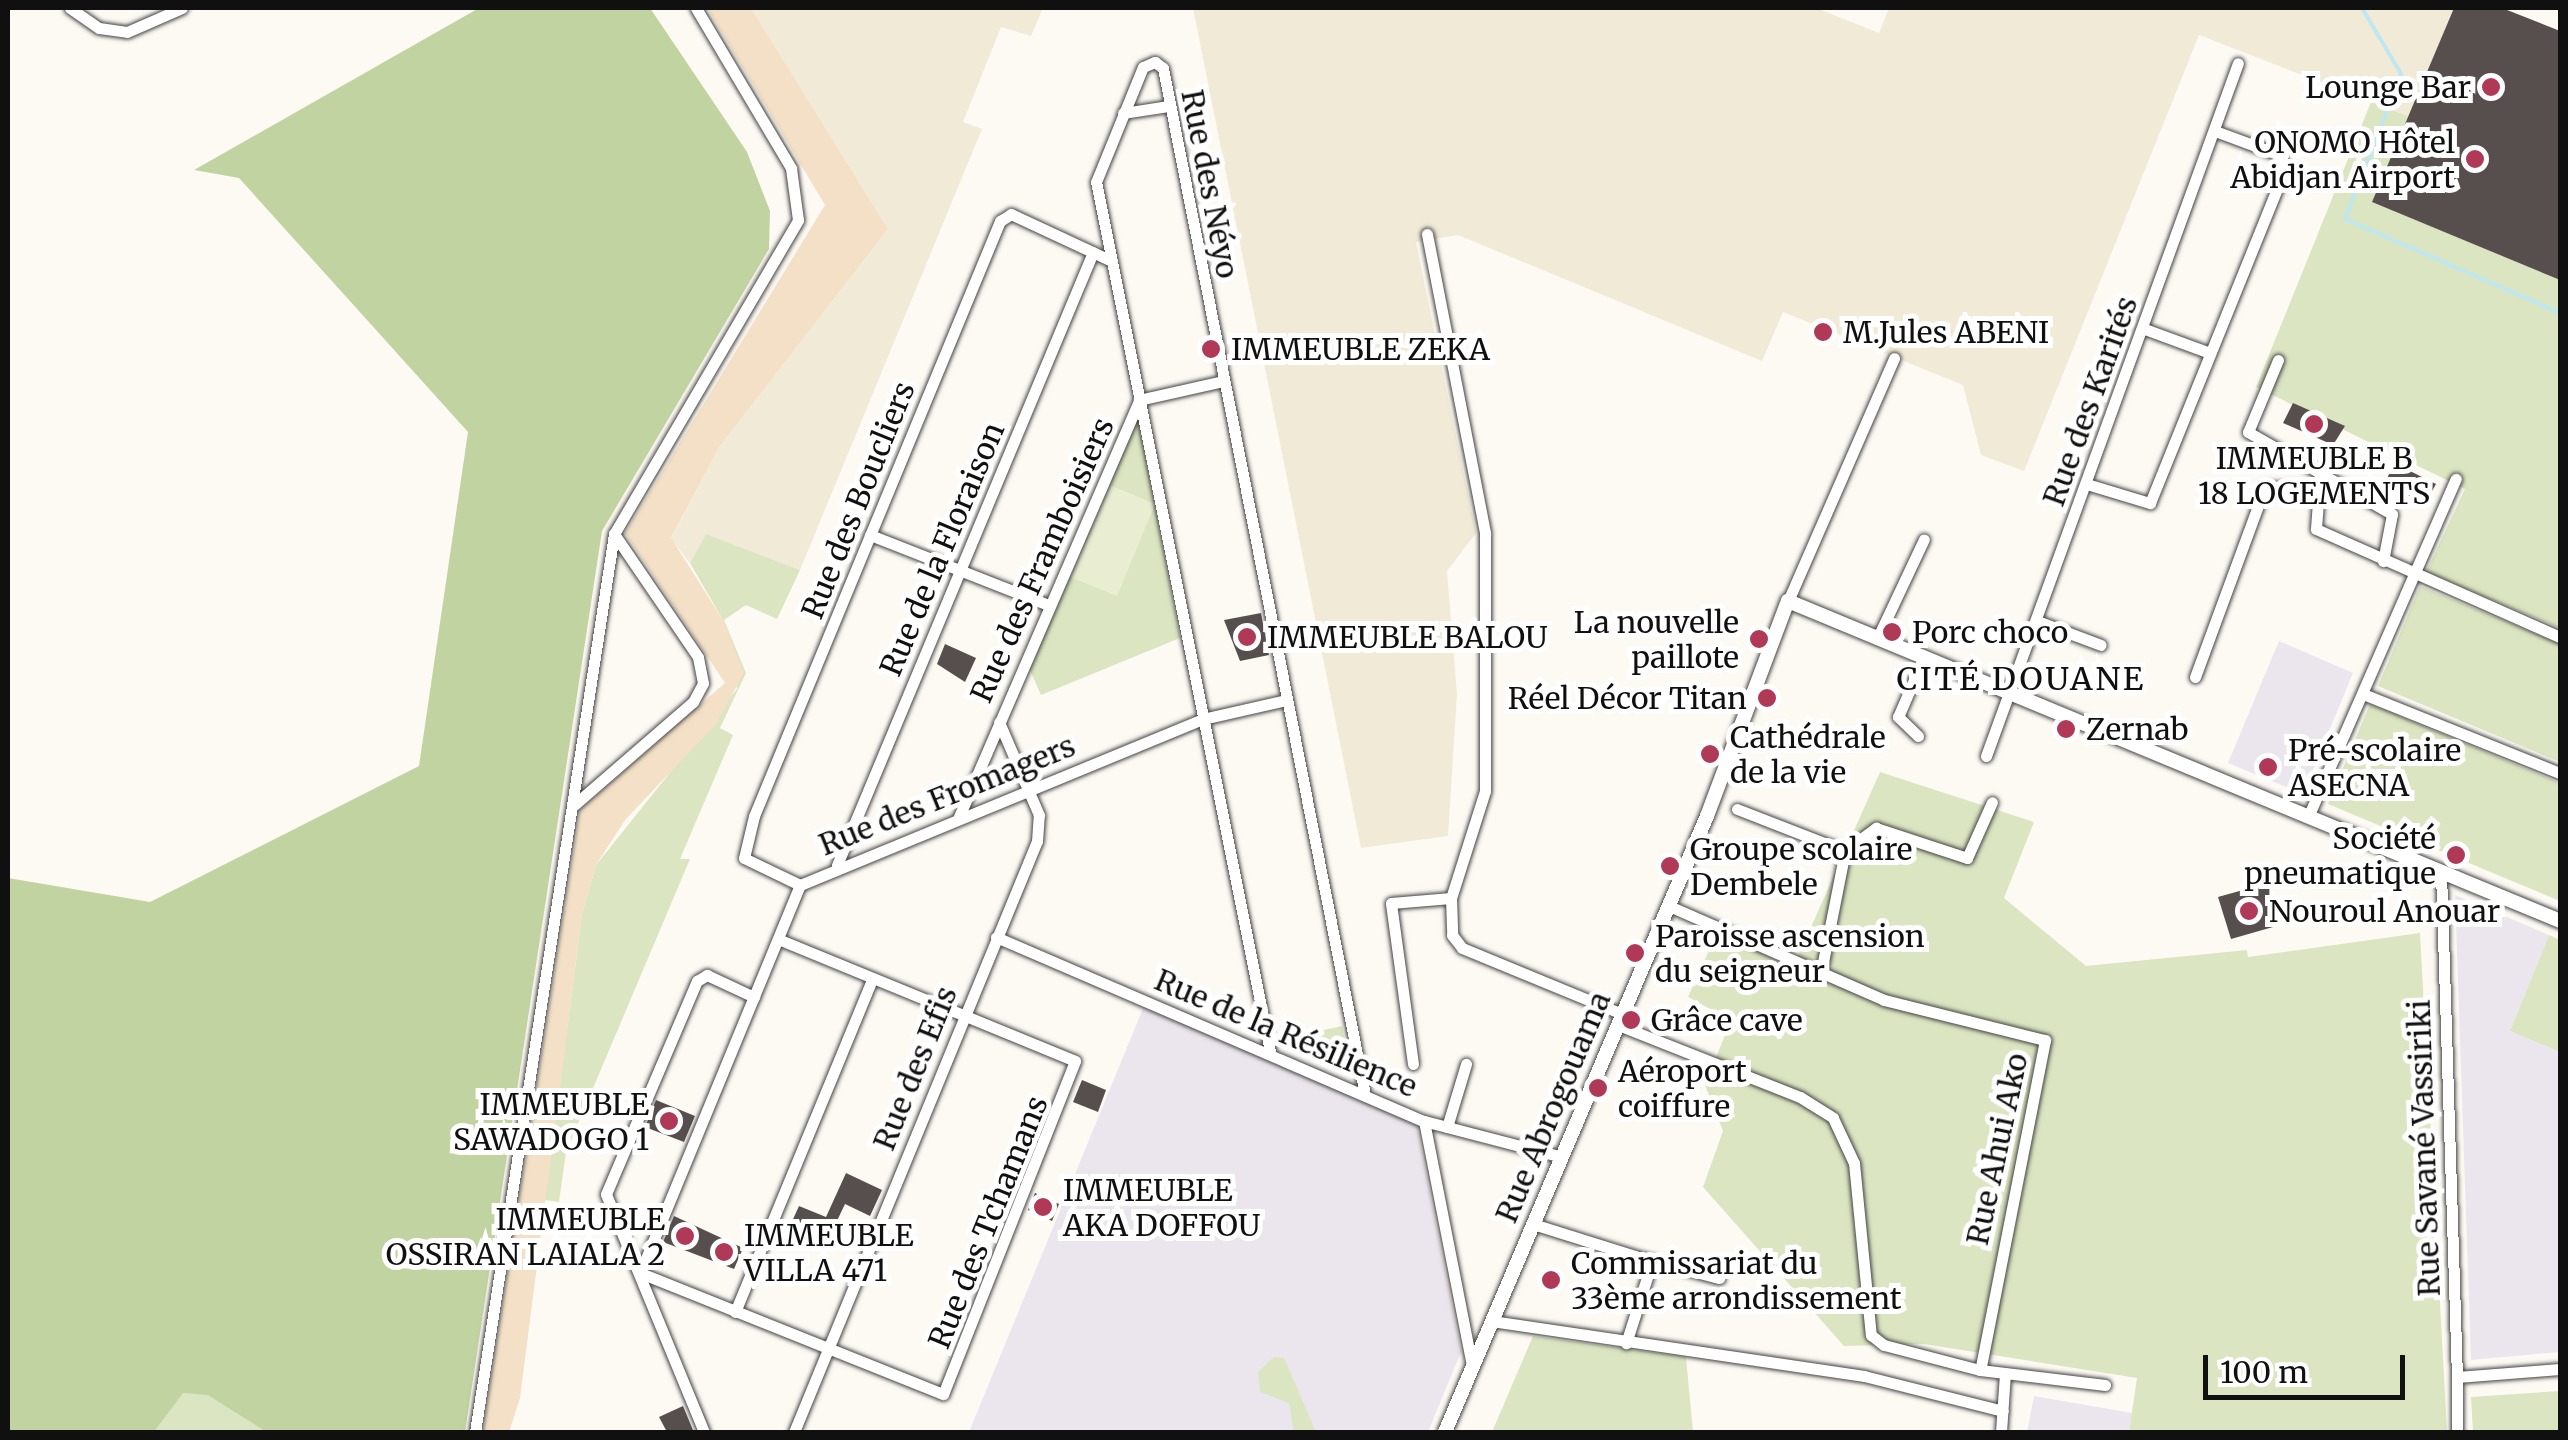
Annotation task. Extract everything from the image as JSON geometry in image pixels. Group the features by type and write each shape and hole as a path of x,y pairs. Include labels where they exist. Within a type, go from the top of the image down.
{"street":[{"path":"70,8 87,22 127,32 182,8"},
{"path":"475,1432 614,534 798,220 791,168 696,8"},
{"name":"Rue des Néyo","path":"1270,1051 1096,182 1143,67 1155,62 1168,106 1364,1090"},
{"name":"Rue des Karités","path":"1986,756 2088,484 2238,62"},
{"path":"1123,113 1168,106"},
{"path":"2088,484 2150,503 2286,167 2280,155 2215,131"},
{"name":"Rue des Boucliers","path":"800,885 748,862 744,850 1000,221 1011,214 1112,261"},
{"path":"1427,234 1484,534 1485,790 1451,898 1452,935 1462,948 1800,1097 1832,1118 1854,1163 1871,1335 1980,1370 2104,1384"},
{"name":"Rue de la Floraison","path":"836,865 1093,252"},
{"path":"2142,328 2210,353"},
{"name":"Rue Abrogouama","path":"1444,1432 1669,906 1788,602 1894,358"},
{"path":"2278,360 2248,432 2319,481 2392,514 2383,561"},
{"name":"Rue des Framboisiers","path":"958,819 1139,400 1223,381"},
{"path":"2308,816 2456,479"},
{"path":"2319,481 2316,529 2560,637"},
{"path":"2195,678 2265,487 2319,481"},
{"path":"574,805 694,702 703,683 698,657 614,534"},
{"path":"870,535 1049,606"},
{"path":"1877,639 1924,539"},
{"path":"1788,602 2560,921"},
{"path":"2037,621 2101,645"},
{"path":"1918,736 1898,717 1923,658"},
{"path":"2363,694 2560,773"},
{"name":"Rue des Fromagers","path":"640,1273 800,885 836,865 1203,719 1286,700"},
{"name":"Rue des Efis","path":"794,1432 1037,841 1039,815 999,722"},
{"path":"1821,972 1844,851 1876,828 1967,858 1992,802"},
{"path":"1737,810 1844,851"},
{"name":"Rue Savané Vassiriki","path":"2441,872 2457,1432"},
{"path":"1412,1064 1391,903 1451,898"},
{"name":"Rue Ahui Ako","path":"1669,906 1884,1000 2045,1040 1980,1370"},
{"name":"Rue de la Résilience","path":"996,937 1364,1090 1424,1121 1562,1157"},
{"name":"Rue des Tchamans","path":"640,1273 943,1394 1077,1070 1075,1062 778,939"},
{"path":"704,1432 608,1202 609,1184 698,981 708,975 754,997"},
{"path":"735,1312 873,978"},
{"path":"1448,1127 1466,1064"},
{"path":"1424,1121 1472,1365"},
{"path":"1533,1224 1719,1278"},
{"path":"1626,1343 1650,1268 1635,1256"},
{"path":"1492,1321 1864,1376 2003,1411"},
{"path":"2456,1378 2560,1368"},
{"path":"2002,1432 2005,1373"}],"shaded area":[{"path":"751,8 1043,8 1031,36 1001,27 963,122 982,129 800,570 706,534 690,563 671,539 720,446 888,229"},
{"path":"1193,8 1816,8 1879,33 1889,8 2454,8 2408,116 2199,35 2024,471 1981,455 1963,385 1783,312 1762,361 1458,235 1416,242 1476,533 1447,571 1457,694 1448,836 1361,848"},
{"path":"2279,641 2353,673 2303,794 2228,763"},
{"path":"2455,895 2549,935 2510,1031 2560,1052 2560,1352 2471,1360"},
{"path":"1144,1006 1416,1122 1461,1352 1428,1432 969,1432"},
{"path":"2034,1396 2132,1413 2129,1432 2027,1432"}],"green space":[{"path":"479,8 650,8 747,152 770,211 769,249 602,531 465,1432 266,1432 208,1395 183,1393 154,1432 8,1432 8,878 150,902 419,766 468,432 239,178 194,170"},
{"path":"2371,102 2408,116 2372,202 2560,280 2560,628 2426,572 2465,489 2256,387"},
{"path":"1137,413 1180,638 1041,695 1030,670 1068,576 1117,595 1154,504 1106,484"},
{"path":"1106,484 1155,504 1117,596 1068,576"},
{"path":"706,534 800,570 777,619 746,605 724,620 746,673 720,728 733,735 680,859 690,859 566,1152 559,1202 545,1200 582,914 596,865 737,689 723,620 690,563"},
{"path":"2420,586 2560,644 2560,762 2378,686"},
{"path":"2370,704 2560,783 2560,901 2328,804"},
{"path":"1880,772 2034,822 2004,898 2086,966 2247,950 2248,957 2420,933 2447,1432 2129,1432 2137,1378 1924,1344 1844,1346 1703,1187 1723,1131 1705,1085 1731,1020 1688,997 1715,937 1795,963"},
{"path":"2549,935 2560,940 2560,1052 2510,1031"},
{"path":"1342,1026 1351,1076 1278,1040"},
{"path":"1533,1336 1686,1357 1693,1432 1492,1432"},
{"path":"1274,1357 1284,1358 1316,1432 1294,1432 1289,1403 1260,1392 1258,1372"},
{"path":"2560,1391 2560,1432 2473,1432 2471,1397"},
{"path":"182,1393 208,1394 266,1432 154,1432"}],"sand":[{"path":"707,8 751,8 888,229 720,446 671,538 723,620 744,673 716,724 625,820 596,865 582,914 520,1398 509,1432 483,1432 580,810 725,683 625,533 825,205"}],"building":[{"name":"ONOMO Hôtel Abidjan Airport","path":"2454,8 2502,8 2560,31 2560,280 2372,202"},
{"name":"IMMEUBLE B 18 LOGEMENTS","path":"2293,403 2345,426 2333,445 2283,423"},
{"path":"2394,463 2436,484 2425,504 2385,483"},
{"name":"IMMEUBLE BALOU","path":"1261,613 1269,655 1240,661 1224,620"},
{"path":"945,644 976,658 965,682 937,664"},
{"name":"Nouroul Anouar","path":"2268,883 2280,925 2231,939 2218,897"},
{"path":"1082,1080 1106,1090 1098,1112 1073,1102"},
{"name":"IMMEUBLE SAWADOGO 1","path":"656,1100 695,1116 684,1142 645,1127"},
{"path":"846,1173 882,1190 870,1216 845,1204 825,1246 789,1228 799,1206 826,1217"},
{"name":"IMMEUBLE AKA DOFFOU","path":"1035,1193 1059,1204 1052,1221 1028,1210"},
{"path":"674,1216 743,1248 734,1269 663,1242"},
{"path":"683,1406 693,1430 667,1432 659,1417"}],"waterway":[{"path":"2362,8 2401,74 2345,219 2560,313"}],"place":[{"name":"Lounge Bar","path":"2491,87"},
{"name":"ONOMO Hôtel Abidjan Airport","path":"2475,159"},
{"name":"M.Jules ABENI","path":"1823,332"},
{"name":"IMMEUBLE ZEKA","path":"1211,349"},
{"name":"IMMEUBLE B 18 LOGEMENTS","path":"2314,424"},
{"name":"Porc choco","path":"1892,632"},
{"name":"IMMEUBLE BALOU","path":"1247,637"},
{"name":"La nouvelle paillote","path":"1759,639"},
{"name":"Réel Décor Titan","path":"1767,698"},
{"name":"Zernab","path":"2066,729"},
{"name":"Cathédrale de la vie","path":"1710,754"},
{"name":"Pré-scolaire ASECNA","path":"2268,767"},
{"name":"Société pneumatique","path":"2456,855"},
{"name":"Groupe scolaire Dembele","path":"1670,866"},
{"name":"Nouroul Anouar","path":"2249,911"},
{"name":"Paroisse ascension du seigneur","path":"1635,953"},
{"name":"Grâce cave","path":"1631,1020"},
{"name":"Aéroport coiffure","path":"1598,1088"},
{"name":"IMMEUBLE SAWADOGO 1","path":"669,1121"},
{"name":"IMMEUBLE AKA DOFFOU","path":"1043,1207"},
{"name":"IMMEUBLE OSSIRAN LAIALA 2","path":"685,1236"},
{"name":"IMMEUBLE VILLA 471","path":"724,1252"},
{"name":"Commissariat du 33ème arrondissement","path":"1551,1280"}],"district":[{"name":"CITÉ DOUANE","path":"2021,679"}]}
